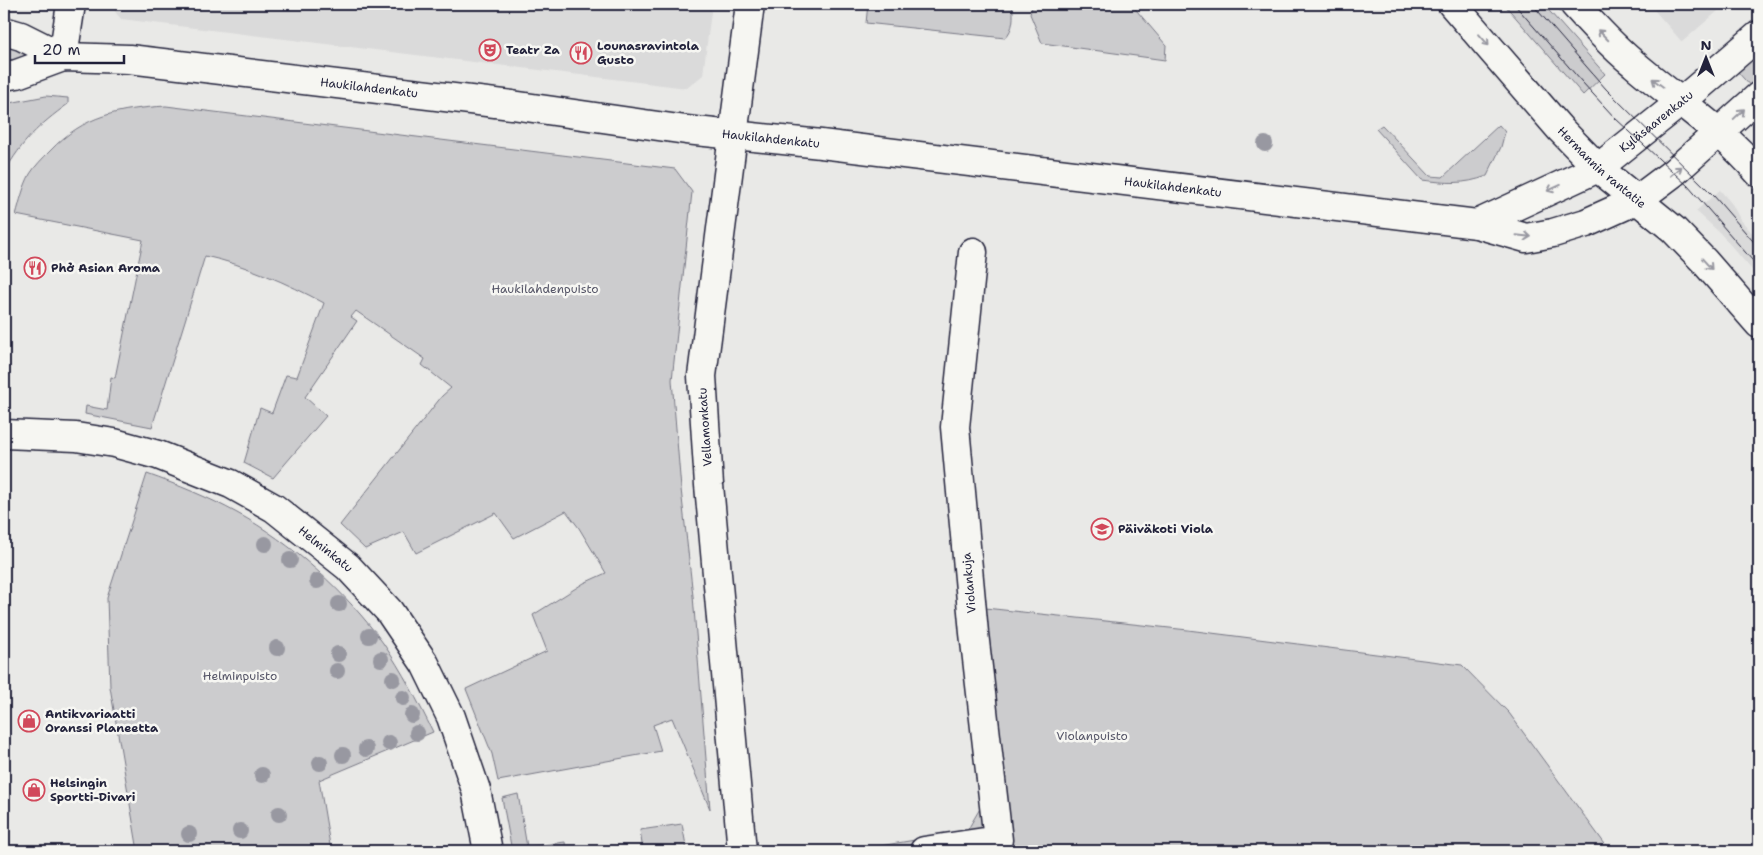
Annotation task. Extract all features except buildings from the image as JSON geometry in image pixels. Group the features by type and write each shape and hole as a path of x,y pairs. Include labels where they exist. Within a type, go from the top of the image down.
{"street":[{"path":"63,57 71,4"},
{"name":"Vellamonkatu","path":"742,851 709,485 702,376 750,4"},
{"name":"Hermannin rantatie","path":"1452,4 1561,130 1598,168 1692,248 1759,324"},
{"path":"1574,4 1599,32 1633,64 1720,133 1759,173"},
{"name":"Haukilahdenkatu","path":"4,31 21,36 63,57"},
{"name":"Kyläsaarenkatu","path":"1598,168 1682,102 1759,35"},
{"name":"Haukilahdenkatu","path":"4,76 17,74 63,57 129,59 512,105 686,130 1477,224 1526,238 1554,233 1586,223 1637,200"},
{"path":"1637,200 1674,173 1759,96"},
{"path":"1477,224 1598,168"},
{"name":"Violankuja","path":"924,851 998,840 974,633 955,427 973,252"},
{"name":"Helminkatu","path":"4,434 76,437 114,443 158,455 231,484 274,508 348,567 389,611 425,664 451,717 476,790 488,851"}],"shaded area":[{"path":"114,4 712,4 703,75 687,88 121,19 113,9"},
{"path":"1649,4 1726,4 1682,42"},
{"path":"1720,190 1732,204 1740,219 1759,241 1759,278 1720,233 1696,211"}],"green space":[{"path":"868,4 1012,4 1013,22 1005,38 866,23"},
{"path":"1033,4 1131,4 1166,45 1165,60 1042,43 1030,14"},
{"path":"1504,4 1543,4 1605,74 1583,95"},
{"path":"4,44 25,48 30,55 24,58 4,61"},
{"path":"1759,53 1759,81 1752,88 1737,71"},
{"path":"46,96 68,98 68,104 32,134 4,173 4,104"},
{"name":"Haukilahdenpuisto","path":"166,106 675,169 692,192 672,380 681,489 693,596 710,809 672,718 653,725 661,751 498,781 492,754 466,689 547,651 533,615 584,583 606,573 579,528 566,511 514,538 496,513 416,553 404,532 365,549 340,525 442,396 451,388 422,365 425,359 356,311 351,317 357,321 305,397 326,416 273,478 244,463 260,408 272,413 286,375 297,377 324,303 296,288 236,264 205,256 152,427 85,414 86,406 107,410 111,377 115,378 143,240 16,215 32,171 50,151 76,129 103,116 118,112"},
{"path":"1382,125 1430,176 1443,177 1499,125 1505,132 1501,147 1487,176 1470,181 1447,182 1422,180 1376,129"},
{"name":"Helminpuisto","path":"147,474 193,492 237,513 278,539 317,570 353,606 383,643 410,686 433,732 319,780 331,851 138,851 110,687 107,598"},
{"name":"Violanpuisto","path":"976,607 1188,630 1462,665 1509,713 1610,851 851,851 967,831 982,805"},
{"path":"518,794 527,847 565,842 566,851 512,851 502,798"},
{"path":"682,824 687,851 643,851 640,830"}],"tram line":[{"path":"1514,4 1615,118 1688,186 1759,268"},
{"path":"1532,4 1606,89 1714,196 1759,248"}],"place":[{"name":"Teatr Za","path":"490,50"},
{"name":"Lounasravintola Gusto","path":"581,53"},
{"name":"Phở Asian Aroma","path":"35,268"},
{"name":"Päiväkoti Viola","path":"1102,529"},
{"name":"Antikvariaatti Oranssi Planeetta","path":"29,721"},
{"name":"Helsingin Sportti-Divari","path":"34,790"}]}
